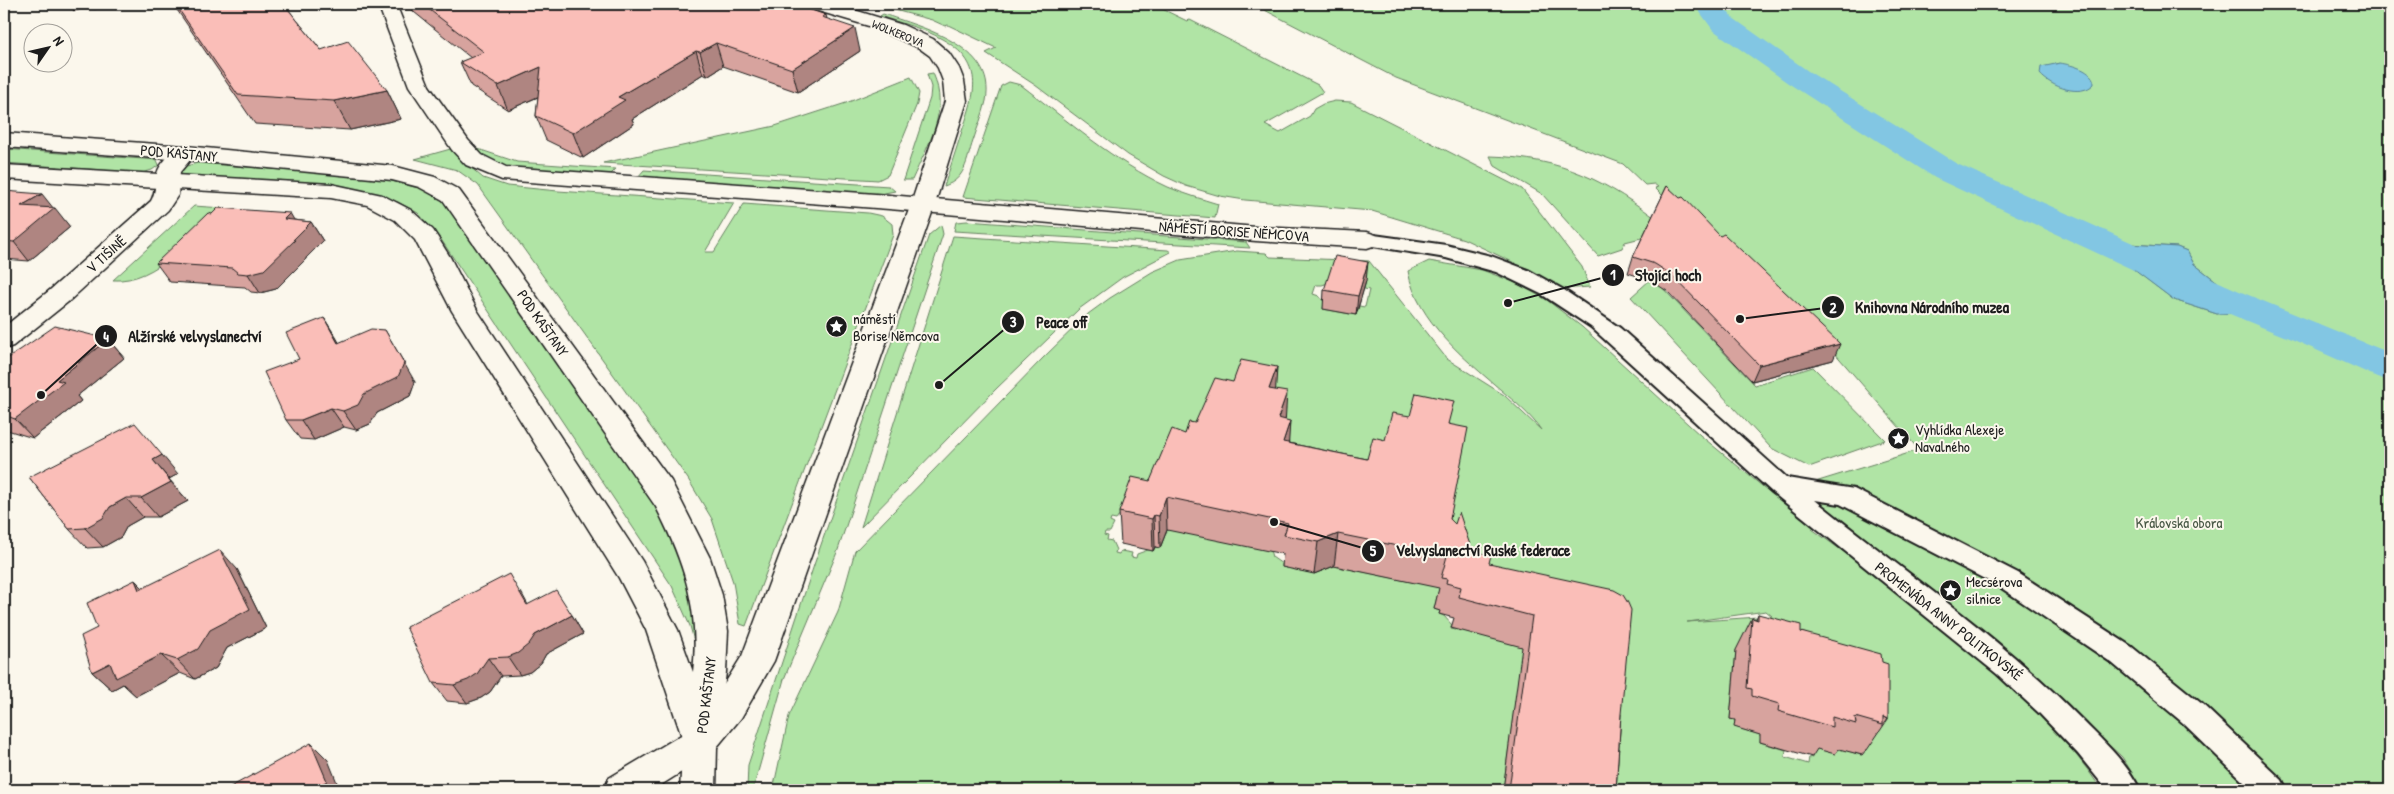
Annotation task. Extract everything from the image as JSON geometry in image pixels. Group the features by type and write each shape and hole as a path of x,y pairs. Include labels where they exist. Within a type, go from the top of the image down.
{"street":[{"name":"NÁMĚSTÍ BORISE NĚMCOVA","path":"387,4 419,86 460,145 474,160 484,167 502,173 889,202 922,207 1256,234 1367,240"},
{"name":"WOLKEROVA","path":"815,4 916,38 937,52 946,64 955,84 956,101 922,207"},
{"name":"POD KAŠTANY","path":"4,140 185,153 393,173 428,182 451,195 661,489 681,523 698,569 712,630 711,664 700,742"},
{"name":"V TIŠINĚ","path":"4,340 60,296 160,205 166,195 169,171 185,153"},
{"name":"POD KAŠTANY","path":"4,172 356,195 389,207 415,224 438,257 466,311 646,596 662,630 700,742"},
{"path":"622,790 700,742 729,707 757,661 922,207"},
{"name":"PROMENÁDA ANNY POLITKOVSKÉ","path":"1367,240 1448,253 1498,266 1521,275 1593,317 1781,485 1857,548 1980,642 2023,679 2102,760 2125,790"},
{"path":"1781,485 1845,496 2009,580 2115,650 2192,713 2272,790"},
{"path":"698,790 700,742"}],"green space":[{"path":"872,4 1152,4 1187,21 1190,20 1318,85 1323,92 1265,125 1280,133 1310,116 1314,109 1323,104 1335,101 1351,102 1522,189 1582,267 1590,287 1562,289 1525,268 1464,239 1372,211 1245,200 1220,196 1186,186 1164,176 1128,155 1035,85 986,53 996,48 948,25 945,26 932,20"},
{"name":"Královská obora","path":"1253,4 2390,4 2390,790 2143,790 2122,757 1986,632 1822,520 1812,529 1931,616 2006,679 2073,750 2102,790 1605,790 1530,632 1520,666 1503,790 773,790 789,716 838,612 855,551 1088,314 1152,272 1180,260 1237,251 1266,253 1270,257 1369,261 1447,359 1504,395 1541,430 1522,409 1444,338 1421,306 1413,289 1408,271 1429,261 1482,270 1514,282 1547,300 1582,327 1700,435 1773,495 1919,450 1833,351 1667,200 1655,188 1658,187 1654,184 1645,185 1623,164 1396,78","holes":["2098,242 2177,247 2187,251 2194,264 2245,303 2217,314 2174,300","1331,282 1369,290 1365,307 1359,306 1356,315 1323,309 1324,302 1319,296 1313,294 1316,285","1380,472 1469,630 1451,629 1452,625 1444,616 1439,614 1440,611 1434,609 1438,592 1444,586 1417,583 1330,565 1312,573 1282,567 1282,564 1272,557 1270,550 1164,524 1162,530 1167,532 1165,535 1161,534 1160,548 1155,547 1153,551 1148,550 1137,554 1136,558 1131,557 1132,553 1121,551 1119,554 1115,553 1116,550 1112,541 1107,540 1108,536 1104,535 1105,532 1110,532 1114,524 1110,522 1111,519 1116,520 1118,516","1766,611 1772,616 1689,622","1736,650 1867,749 1862,748 1861,755 1835,747 1812,748 1812,758 1809,757 1808,764 1785,757 1786,750 1760,742 1761,735 1735,727 1735,720 1730,719"]},
{"path":"883,14 917,25 953,42 968,53 980,66 986,82 985,106 964,168 957,179 944,186 971,104 973,79 971,68 956,48 942,39 880,16"},
{"path":"933,73 938,87 939,101 935,128 912,180 903,180 930,98 931,87 927,74"},
{"path":"911,77 919,93 917,104 888,175 878,180 603,163 775,126 846,103"},
{"path":"1009,82 1021,85 1129,166 1174,190 1218,204 1215,218 963,197 1001,86"},
{"path":"454,148 468,165 483,178 507,186 734,203 705,252 714,252 744,204 868,213 882,216 892,224 893,235 746,626 740,624 733,582 712,519 688,479 478,185 457,170 415,159"},
{"path":"475,148 517,162 616,169 609,176 508,168 485,160"},
{"path":"4,149 157,160 159,165 152,170 142,173 4,163"},
{"path":"1490,156 1540,161 1583,175 1603,184 1642,209 1663,224 1665,232 1625,242 1622,248 1598,256 1542,194 1495,166"},
{"path":"198,163 380,178 422,189 443,201 465,229 654,504 676,545 705,649 697,652 690,626 672,586 440,238 418,213 398,202 349,188 182,176 178,172 186,166"},
{"path":"644,170 889,186 895,191 879,194 637,178"},
{"path":"194,206 223,208 187,243 159,266 145,274 129,279 113,280"},
{"path":"967,221 1246,242 1250,248 954,231 956,222"},
{"path":"941,225 943,234 838,550 784,679 754,786 747,790 748,765 815,562 929,235"},
{"path":"953,236 1168,250 1171,252 1123,277 1079,309 996,389 861,527"},
{"path":"1650,280 1656,281 1755,385 1813,367 1885,440 1809,467 1771,448 1631,297"}],"water":[{"path":"2060,63 2086,72 2093,79 2094,84 2082,90 2066,89 2051,83 2040,74 2041,67"},
{"path":"2097,242 2177,247 2187,251 2194,264 2245,303 2244,313 2217,314 2174,300"}],"building":[{"path":"175,4 284,4 321,50 348,41 387,90 334,101 238,95"},
{"path":"422,4 793,4 826,15 822,17 855,28 792,69 716,43 700,52 696,51 618,97 625,100 573,133 536,116 541,67 498,86 460,62 484,52"},
{"path":"1667,186 1680,198 1683,197 1720,236 1724,234 1840,344 1759,365 1672,275 1655,264 1633,257"},
{"path":"4,191 42,194 21,206 55,208 14,242 4,241"},
{"path":"218,208 290,213 284,219 311,222 264,270 248,274 238,273 232,268 156,263 208,213 212,214"},
{"path":"1335,256 1368,262 1358,296 1324,290"},
{"path":"324,318 338,343 371,329 385,330 404,363 398,377 364,394 358,405 343,411 331,408 301,420 286,420 264,372 299,359 286,333"},
{"path":"55,326 108,339 57,380 64,382 15,419 4,415 4,361"},
{"path":"1241,360 1277,367 1269,389 1287,392 1278,418 1290,421 1283,442 1367,459 1373,437 1385,440 1392,413 1410,416 1416,393 1454,401 1448,424 1468,428 1450,519 1455,524 1459,512 1472,551 1491,555 1489,563 1614,590 1623,595 1631,610 1616,790 1509,790 1532,616 1459,597 1461,587 1446,583 1447,579 1441,578 1447,556 1338,534 1318,542 1284,535 1288,523 1166,497 1159,516 1154,515 1152,519 1119,512 1132,477 1150,481 1172,429 1185,434 1189,422 1195,423 1215,378 1233,382"},
{"path":"135,423 162,455 153,460 171,482 141,498 126,498 110,507 103,518 85,528 69,529 29,477"},
{"path":"220,550 250,609 210,630 198,649 177,660 161,655 116,678 110,663 92,672 81,636 97,628 87,603 135,580 139,590"},
{"path":"509,574 527,605 556,590 572,615 535,635 529,644 518,653 508,657 488,658 477,674 468,680 454,685 433,683 406,627"},
{"path":"1758,614 1801,625 1801,632 1881,654 1882,662 1888,664 1888,719 1883,717 1883,725 1855,717 1856,724 1832,717 1832,727 1778,711 1779,704 1752,696 1752,689 1747,688 1752,618 1758,620"},
{"path":"311,743 327,781 311,790 225,790"}],"waterway":[{"path":"1707,4 1723,24 1798,77 1946,171 2233,302 2309,332 2390,368"}],"place":[{"name":"Stojící hoch","path":"1508,303"},
{"name":"Knihovna Národního muzea","path":"1740,319"},
{"name":"náměstí Borise Němcova","path":"837,327"},
{"name":"Peace off","path":"939,385"},
{"name":"Alžírské velvyslanectví","path":"41,395"},
{"name":"Vyhlídka Alexeje Navalného","path":"1899,438"},
{"name":"Velvyslanectví Ruské federace","path":"1274,522"},
{"name":"Mecsérova silnice","path":"1950,590"}]}
